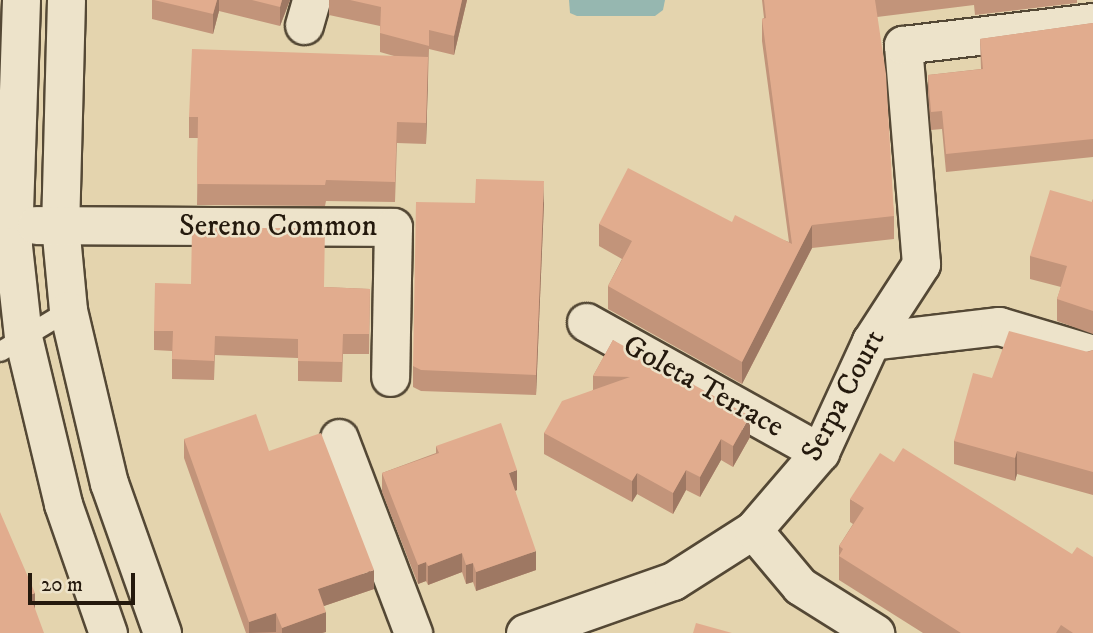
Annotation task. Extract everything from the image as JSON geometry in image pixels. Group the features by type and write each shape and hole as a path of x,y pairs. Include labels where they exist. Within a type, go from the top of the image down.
{"street":[{"path":"21,0 12,344 108,633"},
{"path":"65,0 60,225 68,310 109,483 162,633"},
{"name":"Serpa Court","path":"525,633 608,620 673,581 753,530 820,452 870,341 921,264 903,45 1093,22"},
{"name":"Sereno Common","path":"14,225 393,227 390,377"},
{"name":"Goleta Terrace","path":"586,321 820,452"},
{"path":"870,341 999,326 1093,354"},
{"path":"339,438 413,633"},
{"path":"753,530 800,586 875,633"}],"lane":[{"path":"12,344 68,310"}],"water":[{"path":"569,0 665,0 663,10 655,16 577,16 570,13"}],"building":[{"path":"154,0 217,0 213,14"},
{"path":"252,0 282,0 280,7"},
{"path":"350,0 462,0 454,36 429,30 429,46 380,33 381,7"},
{"path":"764,0 875,0 886,74 894,216 812,225 742,362 608,286 632,241 599,224 628,168 732,222 735,215 792,244 762,19 766,18"},
{"path":"1093,23 1093,139 946,154 942,111 931,112 928,75 983,69 980,39"},
{"path":"192,49 428,57 426,123 397,122 395,182 326,180 325,185 197,184 198,117 189,117"},
{"path":"476,179 544,181 536,375 421,370 413,366 416,202 475,203"},
{"path":"1050,190 1092,202 1093,199 1093,311 1057,299 1067,266 1030,256"},
{"path":"192,228 325,228 324,287 370,289 369,334 343,334 342,362 298,361 298,339 215,336 214,361 172,359 173,331 154,331 155,283 191,284"},
{"path":"1009,331 1088,352 1093,350 1093,472 1017,451 1015,458 954,441 973,373 992,378"},
{"path":"613,340 750,416 733,446 721,439 700,477 686,470 673,493 637,473 632,481 544,433 562,401 630,377 593,376"},
{"path":"256,414 269,451 321,433 374,570 318,589 326,612 282,628 276,613 249,622 184,439"},
{"path":"501,423 517,470 509,473 536,551 476,572 473,563 466,565 462,553 428,566 426,562 418,565 382,473 439,453 436,446"},
{"path":"903,448 1072,554 1077,547 1093,557 1093,633 1073,633 1061,625 1056,633 961,633 839,556 843,549 839,546 864,508 850,499 880,453 894,462"},
{"path":"0,512 35,593 30,595 44,633 0,633"},
{"path":"696,623 732,633 693,633"}]}
